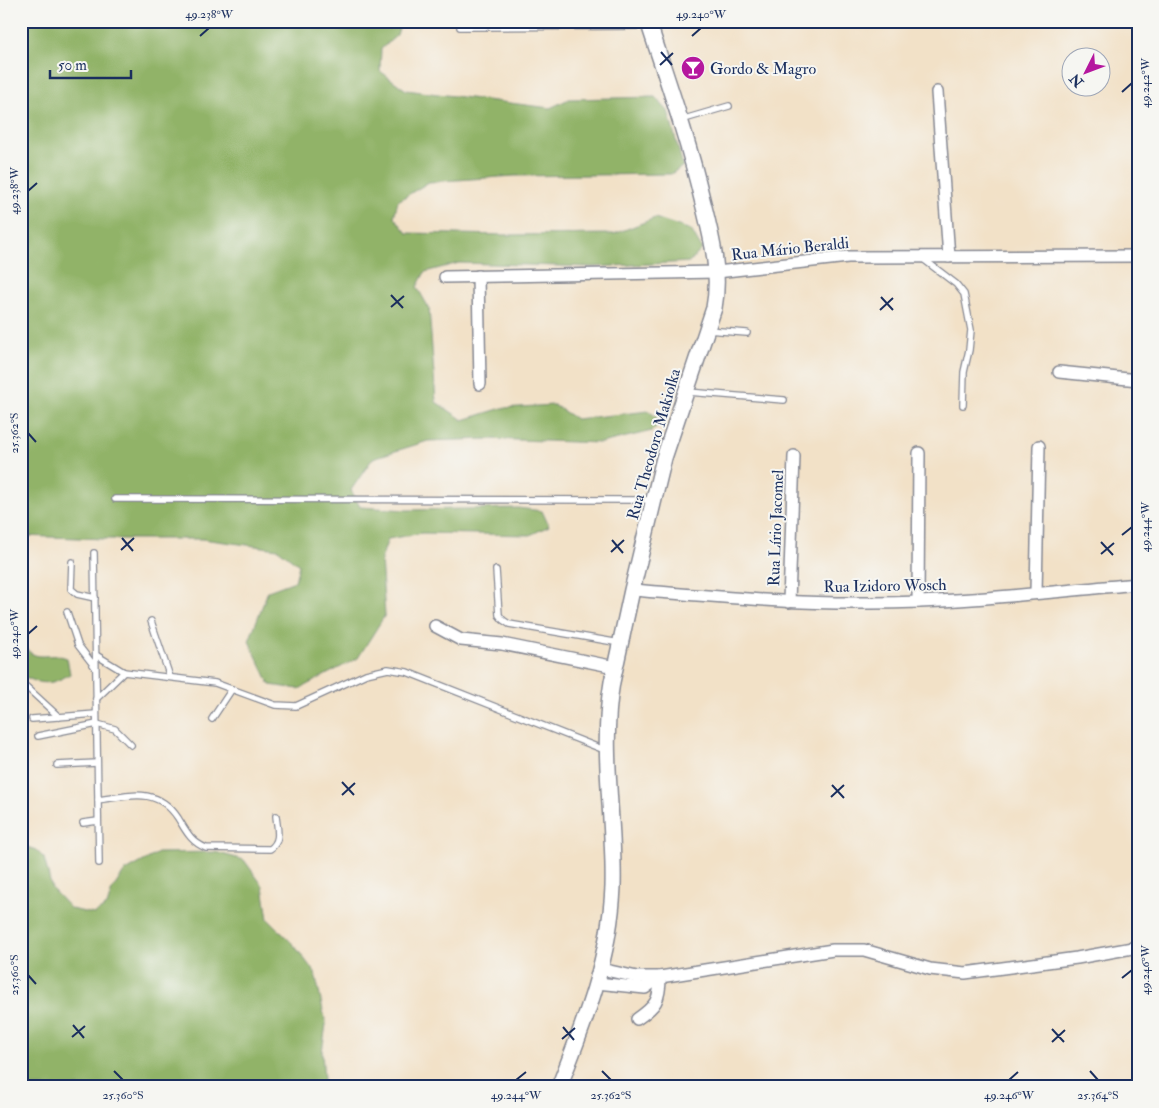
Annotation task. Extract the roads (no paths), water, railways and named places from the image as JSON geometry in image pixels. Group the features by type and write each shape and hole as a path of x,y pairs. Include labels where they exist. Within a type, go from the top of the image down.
{"main road":[{"name":"Rua Theodoro Makiolka","path":"559,1087 584,1025 599,976 608,935 613,888 613,863 607,714 615,667 664,458 707,330 716,296 717,272 701,192 649,24"}],"street":[{"path":"937,92 950,257"},
{"name":"Rua Mário Beraldi","path":"445,277 717,272 834,258 1138,256"},
{"path":"478,276 480,384"},
{"path":"1058,372 1138,380"},
{"path":"1036,593 1039,446"},
{"path":"918,602 919,453"},
{"name":"Rua Lírio Jacomel","path":"789,602 794,456"},
{"name":"Rua Izidoro Wosch","path":"632,590 789,602 842,603 918,602 1138,584"},
{"path":"434,626 461,640 502,644 615,667"},
{"path":"599,976 646,988 660,977 840,949 864,950 930,969 965,973 1077,958 1138,947"},
{"path":"637,1019 649,1010 659,998 660,977"}],"lane":[{"path":"460,27 649,24"},
{"path":"680,121 729,106"},
{"path":"921,257 956,284 964,294 971,330 964,372 963,405"},
{"path":"707,330 747,333"},
{"path":"686,392 784,400"},
{"path":"115,499 653,500"},
{"path":"94,553 99,863"},
{"path":"72,562 71,589 76,594 95,598"},
{"path":"496,570 499,615 509,624 620,643"},
{"path":"67,612 78,645 96,668"},
{"path":"150,621 170,677"},
{"path":"96,655 124,672 215,683 275,705 296,706 366,674 388,669 407,672 608,751"},
{"path":"96,699 124,672"},
{"path":"21,682 59,717"},
{"path":"212,719 232,689"},
{"path":"32,719 96,714"},
{"path":"38,736 97,724 115,729 131,745"},
{"path":"57,765 97,763"},
{"path":"98,800 138,794 154,797 173,812 192,839 206,848 270,849 278,838 276,816"},
{"path":"83,823 98,821"}],"place":[{"name":"Gordo & Magro","path":"693,68"}]}
